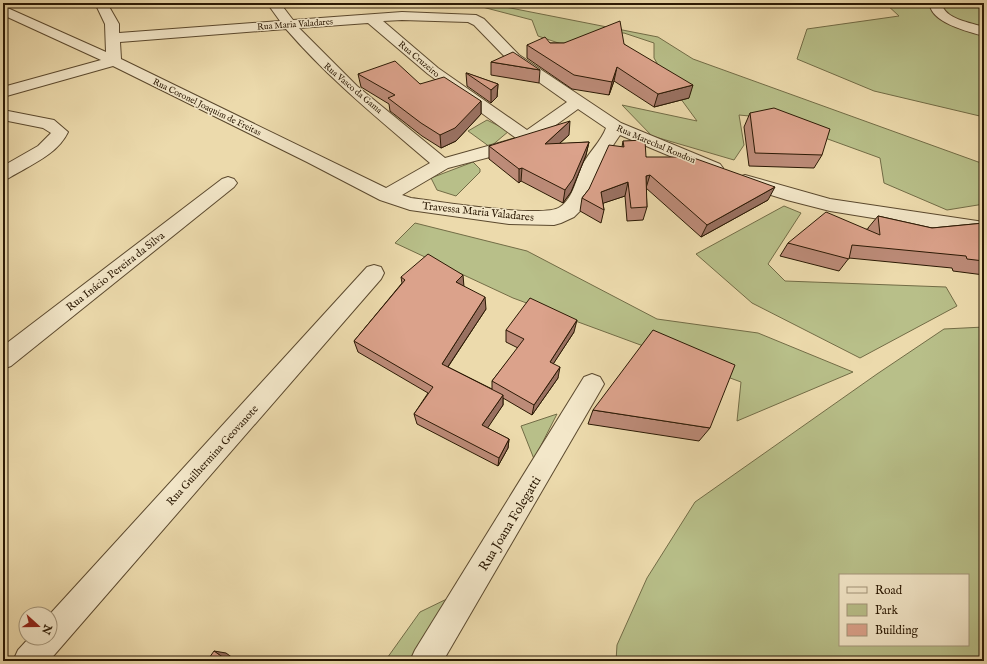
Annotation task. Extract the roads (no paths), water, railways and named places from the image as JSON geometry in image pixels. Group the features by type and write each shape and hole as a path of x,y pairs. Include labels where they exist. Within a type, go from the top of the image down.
{"street":[{"path":"3,92 114,61 114,38 112,24 101,3"},
{"name":"Rua Vasco da Gama","path":"273,3 288,25 321,61 442,164"},
{"path":"936,3 936,7 943,16 984,32"},
{"name":"Rua Coronel Joaquim de Freitas","path":"3,10 114,61 313,158 386,196 410,204"},
{"name":"Rua Maria Valadares","path":"114,38 430,16 471,18 477,20"},
{"name":"Rua Cruzeiro","path":"372,19 433,71 527,138"},
{"name":"Rua Marechal Rondon","path":"477,20 514,58 615,127 658,146 749,182 830,205 984,229"},
{"path":"386,196 442,164 504,148 527,138 547,125 578,101"},
{"path":"3,114 48,124 60,132 58,138 49,146 3,174"},
{"name":"Travessa Maria Valadares","path":"410,204 509,217 554,218 567,212 575,204 593,162 611,137 615,127"},
{"name":"Rua Inácio Pereira da Silva","path":"3,359 228,183"},
{"name":"Rua Guilhermina Geovanote","path":"58,629 374,273"},
{"name":"Rua Joana Folegatti","path":"426,661 592,384"},
{"name":"Rua Guilhermina Geovanote","path":"29,661 43,646"}]}
